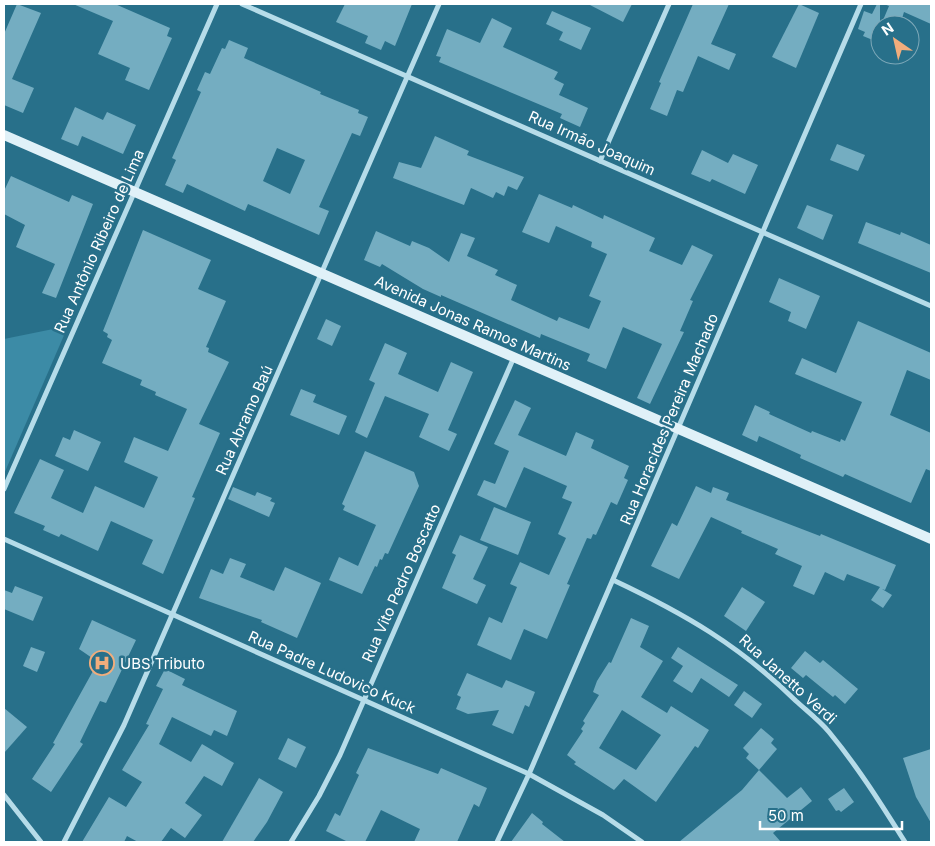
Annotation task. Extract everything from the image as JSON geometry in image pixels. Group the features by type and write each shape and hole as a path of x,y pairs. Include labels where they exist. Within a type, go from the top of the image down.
{"main road":[{"name":"Avenida Jonas Ramos Martins","path":"4,135 931,539"}],"street":[{"name":"Rua Antônio Ribeiro de Lima","path":"4,489 217,4"},
{"name":"Rua Irmão Joaquim","path":"242,4 931,306"},
{"name":"Rua Abramo Baú","path":"64,842 124,725 438,4"},
{"path":"600,161 669,4"},
{"name":"Rua Horacides Pereira Machado","path":"497,842 529,774 861,4"},
{"name":"Rua Vito Pedro Boscatto","path":"291,842 319,796 364,700 514,357"},
{"name":"Rua Padre Ludovico Kuck","path":"4,539 529,774 603,816 642,842"},
{"name":"Rua Janetto Verdi","path":"613,580 673,608 724,640 780,685 828,731 869,785 905,842"},
{"path":"4,795 41,842"}],"shaded area":[{"path":"68,326 4,474 4,339"}],"building":[{"path":"17,4 41,13 12,79 34,88 23,113 4,105 4,34"},
{"path":"73,4 115,4 170,28 167,36 172,38 149,90 125,80 130,68 98,54 113,21"},
{"path":"345,4 412,4 395,46 385,41 381,50 365,43 368,36 336,22"},
{"path":"588,4 632,4 623,22"},
{"path":"693,4 729,4 711,44 736,54 729,70 698,56 683,92 677,90 667,116 650,109 661,83 659,82"},
{"path":"799,4 819,13 796,68 772,57"},
{"path":"877,4 880,4 880,15 870,15 870,39 863,36 865,32 858,29 864,11 872,14"},
{"path":"884,4 931,4 931,24 920,19 920,15 911,15 904,12 903,15 885,15 889,6"},
{"path":"552,11 591,28 581,50 559,40 563,32 546,24"},
{"path":"492,18 512,28 503,47 558,72 554,79 564,84 559,95 588,108 580,127 560,118 562,114 439,62 441,57 436,56 447,29 480,43"},
{"path":"229,40 248,48 244,58 359,110 358,113 368,117 360,136 352,133 319,207 329,211 319,235 248,204 245,211 187,184 183,193 165,185 176,160 172,158 201,92 197,90 205,72 210,74 222,48 225,49","holes":["277,148 305,160 290,194 263,181"]},
{"path":"75,107 103,120 107,112 136,125 123,154 82,136 78,146 61,139"},
{"path":"435,136 469,151 467,155 524,177 517,190 508,186 504,196 496,192 493,198 471,188 464,205 393,178 399,162 421,168"},
{"path":"837,144 865,155 858,171 830,160"},
{"path":"702,150 728,163 733,154 758,165 745,194 712,179 710,182 691,174"},
{"path":"11,176 69,202 72,195 93,204 56,298 42,293 55,264 16,247 25,225 4,214 4,191"},
{"path":"539,194 572,208 573,205 603,219 604,215 655,238 649,251 682,265 692,245 713,255 690,300 693,301 680,331 684,332 650,404 637,398 662,344 623,327 606,369 587,361 590,354 541,334 540,338 441,295 441,297 423,289 382,264 380,267 364,260 376,231 410,246 412,241 429,248 449,262 461,233 475,238 467,256 498,270 495,275 517,285 511,300 557,321 559,317 589,329 601,301 589,296 607,254 591,247 592,242 556,226 549,243 522,232"},
{"path":"807,205 833,215 823,240 797,228"},
{"path":"866,222 900,235 901,232 931,245 931,273 858,243"},
{"path":"143,230 211,260 198,289 226,301 206,347 209,348 208,352 229,362 199,424 220,433 192,497 195,498 163,574 142,564 153,540 111,521 98,551 61,534 59,537 43,530 45,526 14,513 40,459 64,470 51,498 83,513 95,486 144,508 158,477 124,462 134,437 168,451 187,409 155,395 156,392 140,385 142,380 102,363 112,340 103,331"},
{"path":"779,278 820,296 806,329 788,321 791,312 769,302"},
{"path":"326,319 341,326 332,346 317,339"},
{"path":"858,321 931,353 931,380 907,370 890,415 931,433 931,471 926,469 911,503 845,474 843,477 800,458 801,455 759,436 757,442 742,435 755,405 770,412 769,414 811,433 812,431 840,442 841,439 845,441 862,402 795,374 802,358 836,373"},
{"path":"385,343 407,353 398,374 438,392 451,362 473,372 448,430 457,434 449,451 419,437 429,414 385,396 367,438 355,432 375,383 369,380"},
{"path":"301,389 316,395 313,402 347,416 339,435 290,415"},
{"path":"515,400 531,408 518,435 566,456 576,432 594,440 591,448 629,466 624,478 628,480 617,505 611,502 596,535 593,534 591,539 587,538 567,584 570,585 547,639 524,629 511,660 477,645 489,617 502,623 517,587 510,584 520,562 549,575 566,538 558,534 572,502 562,498 567,486 524,467 506,508 477,495 484,480 495,484 509,451 494,444"},
{"path":"74,430 101,442 88,471 55,456 63,437 70,440"},
{"path":"365,451 414,472 419,486 388,554 385,553 377,567 375,566 362,594 329,580 339,557 358,566 376,525 343,510 345,506 342,504"},
{"path":"696,486 711,493 713,487 729,493 726,500 820,536 821,534 896,565 885,590 882,589 892,595 883,608 871,600 880,587 847,574 844,581 825,572 814,595 793,586 802,566 775,554 778,549 741,533 742,531 711,517 679,579 651,566 672,523 677,526"},
{"path":"233,487 255,496 257,492 272,498 270,501 275,503 269,517 228,499"},
{"path":"494,507 531,522 518,555 480,540"},
{"path":"460,535 488,547 473,579 486,585 477,604 442,588 456,555 452,553"},
{"path":"230,558 246,564 240,577 274,591 285,567 321,583 297,638 261,622 262,620 199,598 211,569 223,574"},
{"path":"15,586 43,597 33,621 4,609 4,590 12,593"},
{"path":"742,587 765,602 746,631 724,616"},
{"path":"631,618 649,626 640,647 663,661 641,697 667,713 671,706 709,730 698,748 695,746 656,802 624,779 614,790 574,764 576,762 567,755 583,731 581,729 585,723 583,721 599,695 593,692 597,681 609,662 611,663","holes":["622,710 661,735 636,770 599,748"]},
{"path":"92,620 136,640 106,703 100,701 80,742 83,744 51,792 32,779 55,744 53,743 98,662 79,649"},
{"path":"31,647 45,652 37,672 23,666"},
{"path":"678,647 738,685 729,697 701,678 692,693 673,681 683,666 671,658"},
{"path":"805,651 820,663 823,660 858,689 845,704 835,695 833,697 806,675 803,678 791,668"},
{"path":"165,669 185,679 182,685 237,711 227,736 214,730 211,736 172,717 159,744 191,762 202,744 234,763 222,786 204,776 185,803 202,815 185,838 171,828 161,842 138,842 127,836 124,842 82,842 109,797 126,807 142,782 122,770 149,725 146,724 163,689 156,686"},
{"path":"467,673 502,688 506,680 535,692 529,707 525,705 513,734 492,725 499,710 468,714 456,709 461,697 457,695"},
{"path":"744,691 762,704 752,718 734,705"},
{"path":"4,708 27,727 4,753"},
{"path":"761,728 774,739 771,743 777,749 759,770 746,758 749,754 743,748"},
{"path":"288,738 306,747 296,768 278,759"},
{"path":"368,748 438,774 441,768 487,788 479,807 474,804 457,842 414,842 420,829 381,810 365,842 348,842 326,831 335,813 340,816 359,775 356,773"},
{"path":"931,749 931,823 916,797 903,758"},
{"path":"759,770 787,798 801,787 812,801 773,833 781,842 679,842 742,790"},
{"path":"259,778 283,792 267,822 253,842 222,842"},
{"path":"844,788 854,802 841,812 839,810 836,811 828,799"},
{"path":"532,813 543,822 542,824 565,842 511,842"}],"place":[{"name":"UBS Tributo","path":"102,663"}]}
